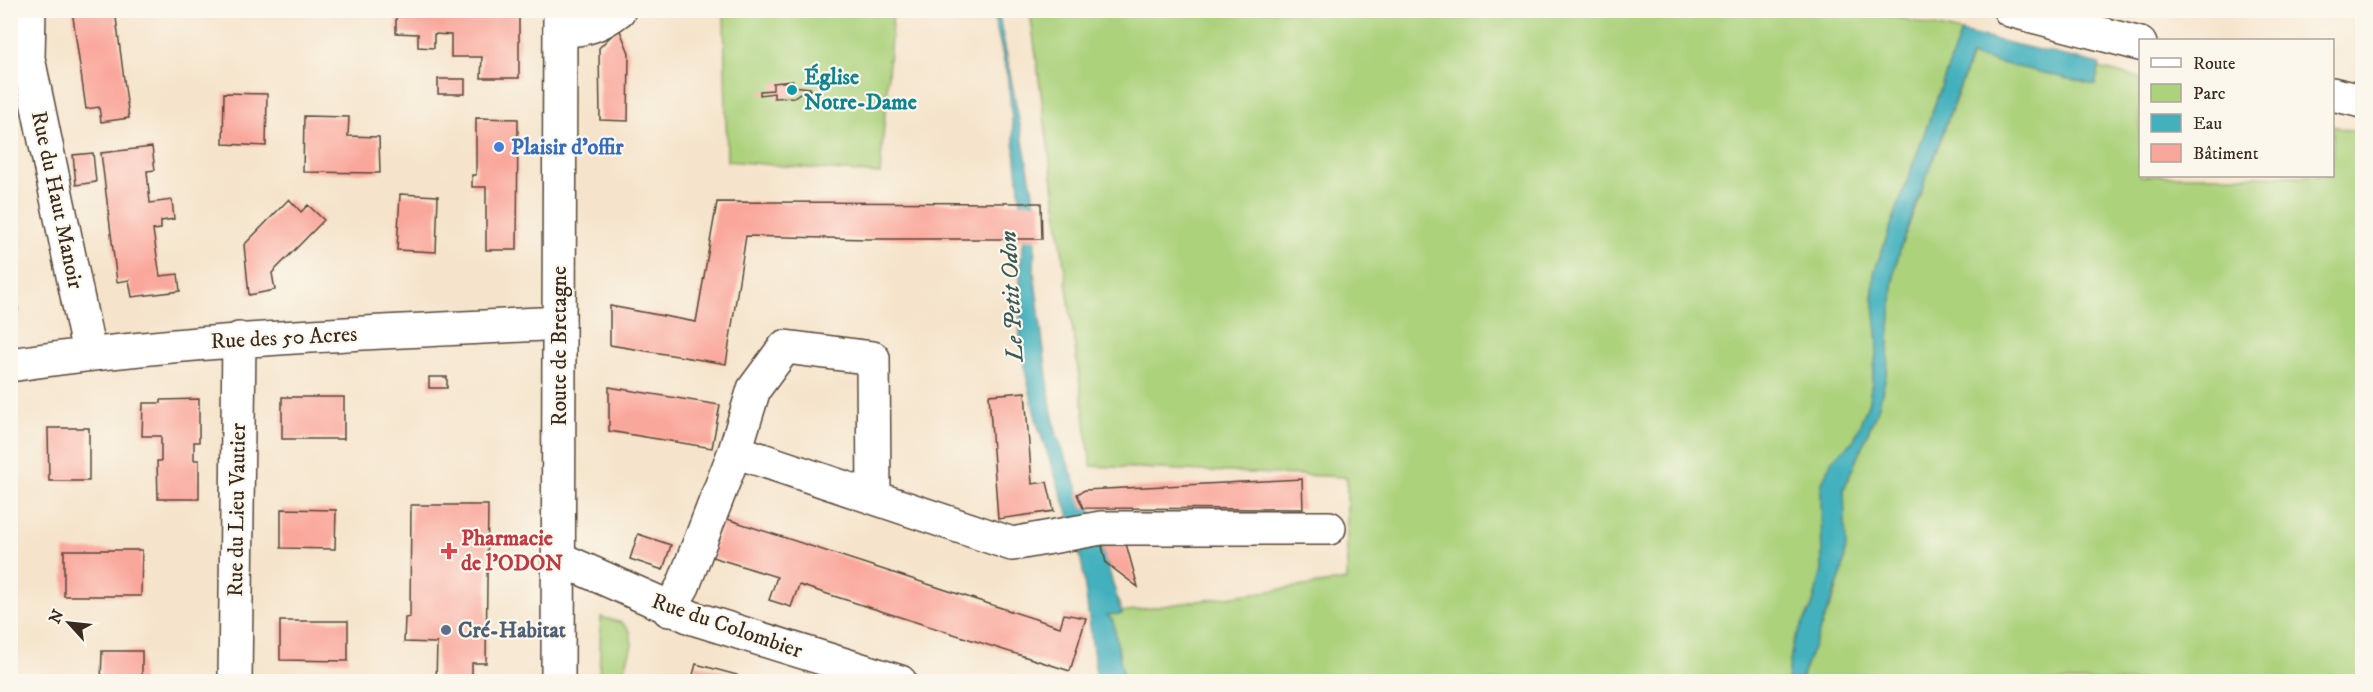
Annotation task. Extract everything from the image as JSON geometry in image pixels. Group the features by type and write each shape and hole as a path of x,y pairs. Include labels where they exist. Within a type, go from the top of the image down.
{"street":[{"name":"Rue du Haut Manoir","path":"29,10 27,58 88,353"},
{"path":"560,20 583,30 601,24 619,10"},
{"path":"2010,10 2139,44"},
{"name":"Route de Bretagne","path":"558,681 560,20"},
{"path":"2334,94 2362,101"},
{"name":"Rue des 50 Acres","path":"10,364 88,353 238,339 559,322"},
{"name":"Rue du Lieu Vautier","path":"235,681 238,339"},
{"path":"669,610 682,586 735,451 754,389 784,347 873,358 874,497"},
{"path":"735,451 1012,544 1085,531 1329,528"},
{"name":"Rue du Colombier","path":"558,558 669,610 900,681"}],"green space":[{"path":"1865,10 1961,32 1874,273 1873,296 1878,341 1869,401 1854,440 1832,460 1821,486 1822,571 1812,606 1793,643 1787,681 1124,681 1113,621 1106,614 1347,580 1347,477 1091,466 1030,11"},
{"path":"724,11 893,11 880,174 727,161"},
{"path":"1972,55 2095,85 2099,68 2139,78 2139,177 2334,177 2334,126 2362,134 2362,681 1800,682 1835,595 1845,559 1844,489 1879,406 1887,370 1894,273 1901,246"},
{"path":"601,617 622,623 630,631 632,645 621,681 599,681"}],"water":[{"path":"993,11 998,11 1036,209 1034,272 1051,408 1057,436 1079,492 1077,494 1083,508 1090,507 1122,614 1107,615 1113,621 1124,681 1097,681 1082,564 1071,522 1037,423 1023,361 1020,336 1020,267 1024,239 1008,79"},
{"path":"1961,32 2100,64 2095,85 1971,56 1901,246 1894,273 1887,370 1879,406 1844,489 1846,547 1842,573 1800,681 1787,681 1793,643 1812,606 1822,571 1821,486 1832,460 1854,440 1869,401 1878,341 1873,296 1874,273"}],"building":[{"path":"72,10 115,10 129,118 101,122 99,107 86,109"},
{"path":"396,10 519,10 519,78 481,78 482,57 451,57 451,35 434,34 434,48 418,47 418,34 396,33"},
{"path":"619,28 629,53 628,121 600,120 599,48"},
{"path":"438,79 465,79 465,94 438,94"},
{"name":"Église Notre-Dame","path":"793,81 793,86 811,90 803,91 794,97 774,98 774,93 760,95 760,91 773,90 773,83"},
{"path":"224,93 267,94 266,146 223,144"},
{"path":"304,116 349,117 348,136 379,137 380,173 303,172"},
{"path":"476,118 518,119 517,250 486,250 486,187 472,187 472,175 476,175"},
{"path":"152,147 155,170 147,171 150,203 172,200 174,219 161,221 161,229 153,230 160,276 178,274 180,291 132,297 129,280 117,282 101,153"},
{"path":"93,153 96,182 76,185 73,155"},
{"path":"400,194 438,196 436,252 397,250"},
{"path":"289,199 301,212 308,205 324,220 272,273 275,290 249,295 244,245"},
{"path":"717,202 1041,203 1042,239 746,236 726,364 610,345 610,306 696,322"},
{"path":"10,269 13,269 18,311 10,312"},
{"path":"429,377 447,377 447,388 429,388"},
{"path":"609,387 720,405 712,448 609,431"},
{"path":"1025,392 1032,484 1047,482 1054,511 998,519 989,395"},
{"path":"282,397 344,397 344,439 282,439"},
{"path":"199,399 199,442 194,442 194,460 199,460 199,499 158,499 157,461 161,461 161,436 142,436 143,403"},
{"path":"48,428 89,428 89,481 49,481"},
{"path":"1302,479 1303,509 1083,508 1077,494 1085,490"},
{"path":"411,505 488,505 486,663 472,663 472,682 436,682 437,643 404,642 405,618 410,617"},
{"path":"281,509 336,510 335,549 281,548"},
{"path":"724,518 1060,627 1064,614 1086,618 1070,671 799,585 791,607 769,600 777,577 712,557"},
{"path":"638,534 671,545 663,570 630,559"},
{"path":"1125,540 1138,587 1106,563 1102,546"},
{"path":"64,550 142,550 141,596 64,596"},
{"path":"280,621 348,621 348,661 280,660"},
{"path":"102,651 142,651 142,682 101,682"},
{"path":"696,664 737,675 735,682 691,682"}],"place":[{"name":"Église Notre-Dame","path":"792,90"},
{"name":"Plaisir d'offir","path":"499,147"},
{"name":"Pharmacie de l'ODON","path":"449,551"},
{"name":"Cré-Habitat","path":"446,630"}],"water label":[{"name":"Le Petit Odon","path":"1012,296"}]}
